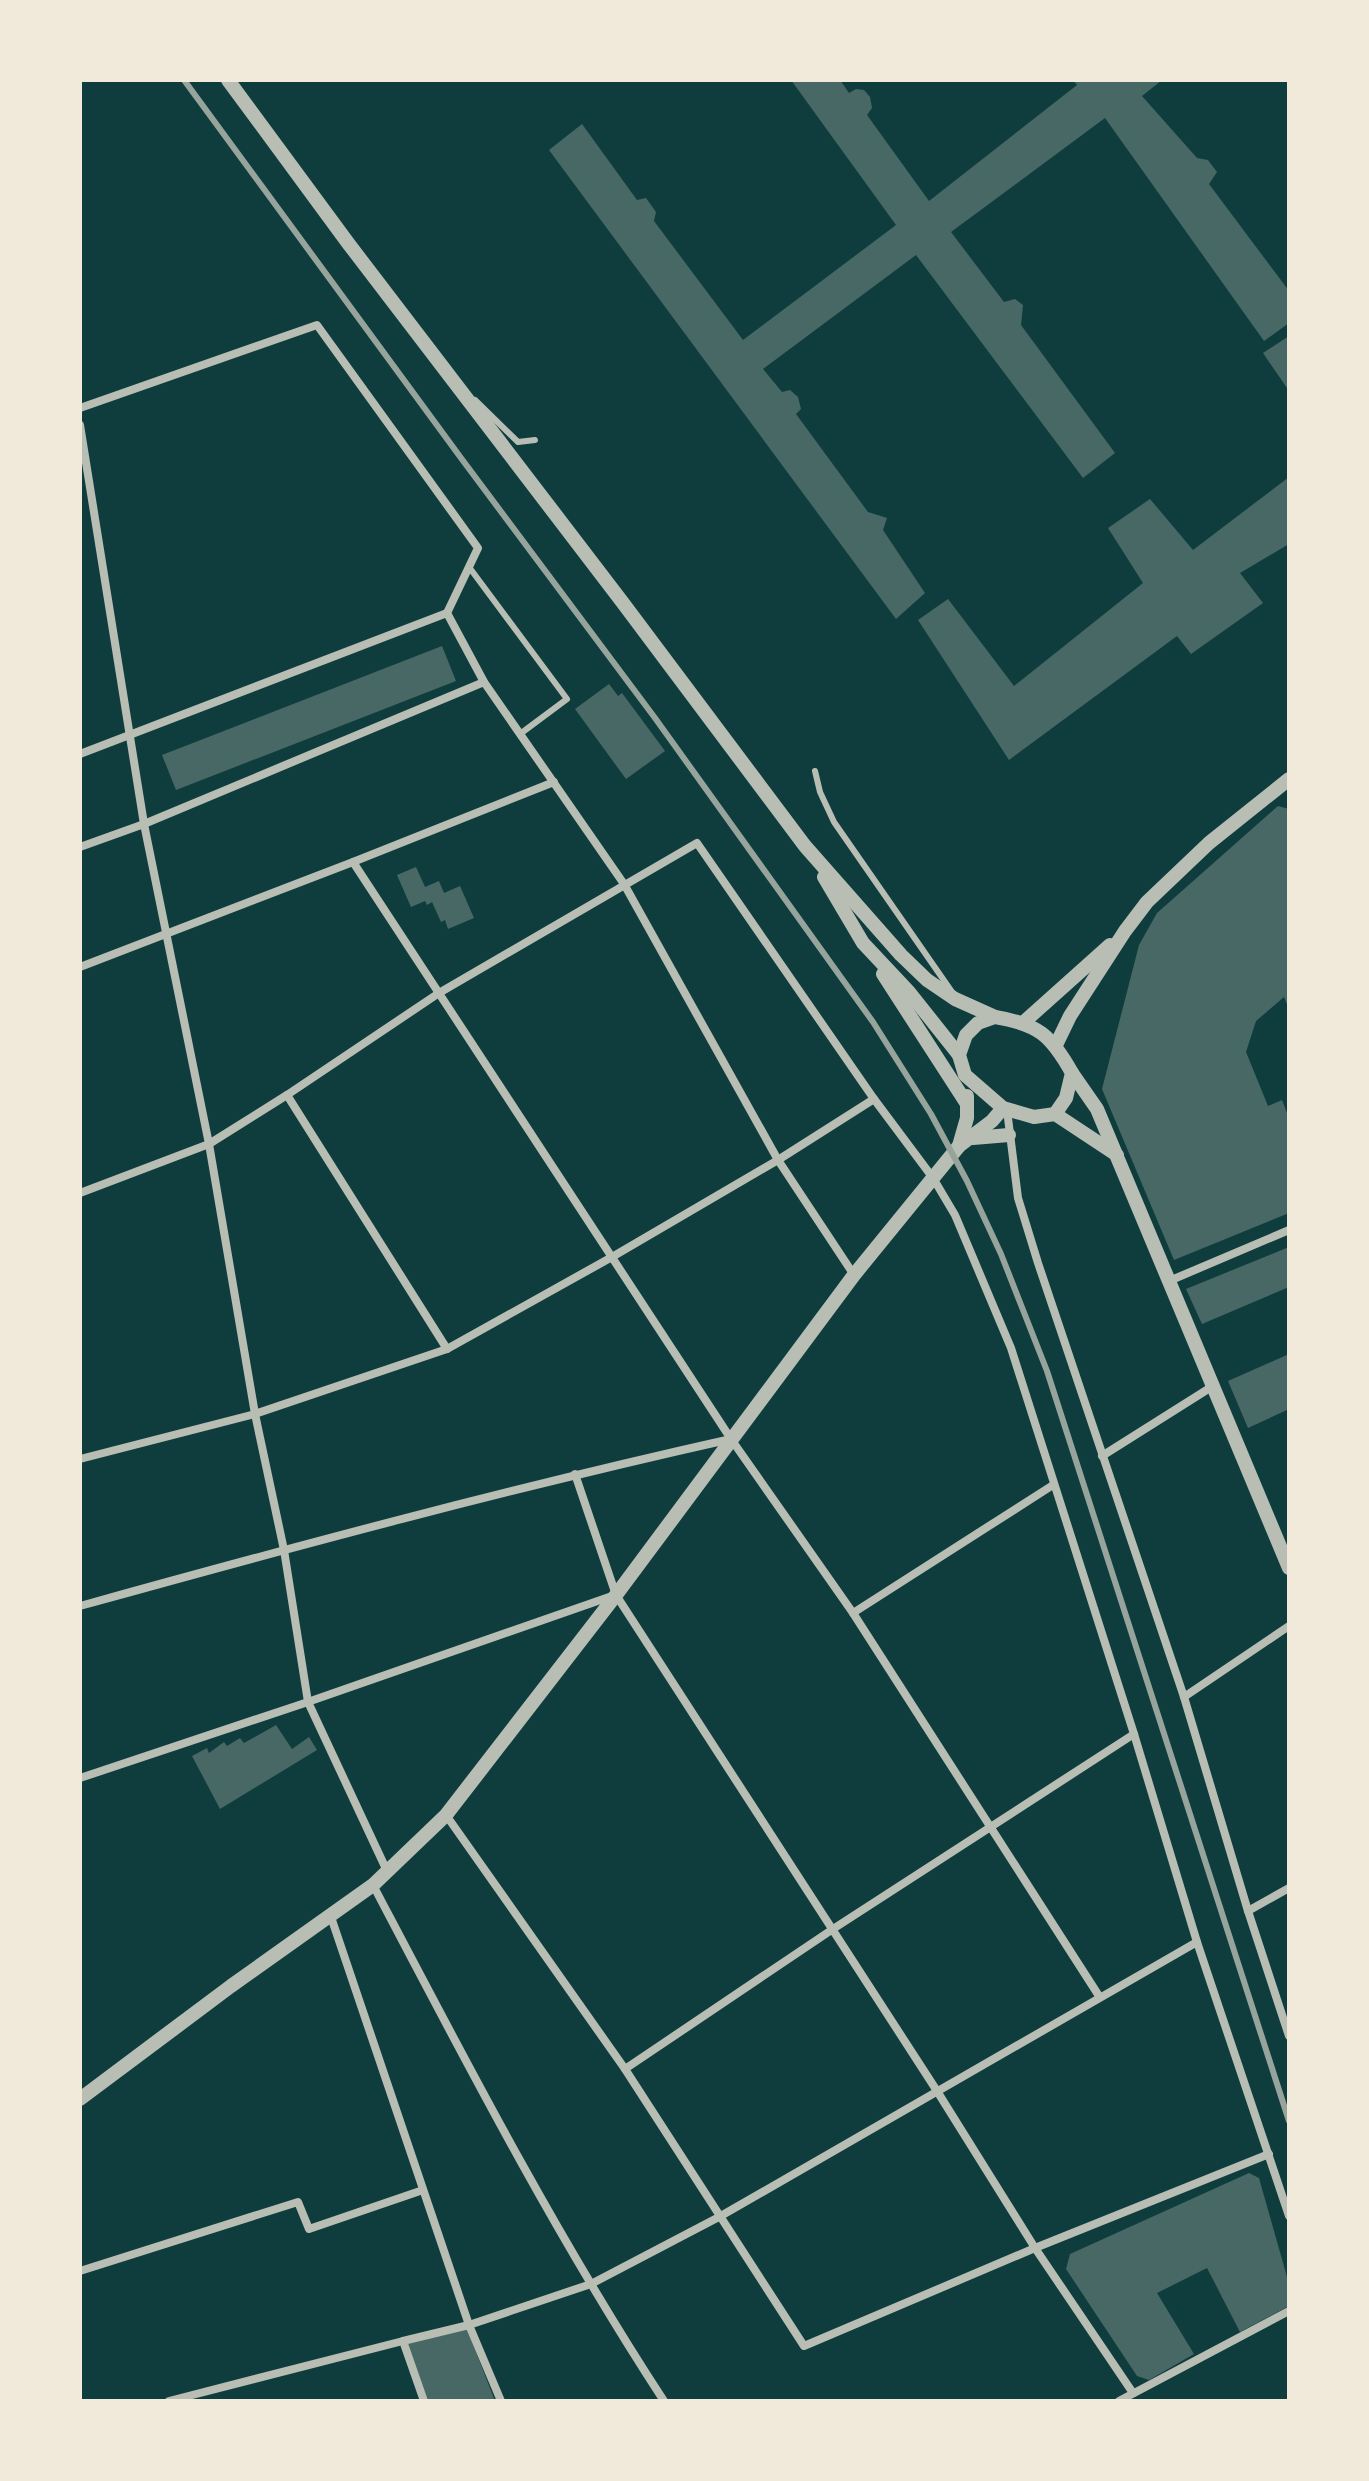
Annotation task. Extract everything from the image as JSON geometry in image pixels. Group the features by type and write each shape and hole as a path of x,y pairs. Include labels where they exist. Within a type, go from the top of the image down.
{"street":[{"path":"228,80 805,846 927,980 955,999 995,1017 1024,1022 1056,1045 1097,1109 1213,1386 1284,1544 1289,1568"},
{"path":"80,408 317,325 478,548 447,613 80,754"},
{"path":"80,425 144,824 209,1144 255,1414 284,1550 308,1702 387,1871"},
{"path":"447,613 484,682 624,884 778,1160 854,1275"},
{"path":"80,847 144,824 484,682"},
{"path":"1056,1045 1070,1016 1147,902 1209,843 1289,779"},
{"path":"80,967 554,782"},
{"path":"80,1193 209,1144 439,993 697,843 874,1099 933,1178 955,1215 1011,1348 1197,1942 1289,2216"},
{"path":"805,846 863,943 967,1104"},
{"path":"353,862 731,1439 853,1613 1099,1996"},
{"path":"1024,1022 1125,931"},
{"path":"863,943 909,992 959,1055 965,1075 967,1104 964,1142"},
{"path":"959,1055 966,1035 978,1023 995,1017"},
{"path":"1055,1114 1066,1098 1072,1073"},
{"path":"965,1075 1005,1109 1034,1117 1055,1114 1117,1155"},
{"path":"287,1095 447,1349"},
{"path":"80,1459 255,1414 447,1349 778,1160 874,1099"},
{"path":"1005,1109 1018,1198 1184,1697 1289,2036"},
{"path":"80,2099 373,1885 446,1815 616,1595 854,1275 964,1142 1005,1109"},
{"path":"964,1142 1009,1135"},
{"path":"1169,1281 1289,1230"},
{"path":"1102,1456 1213,1386"},
{"path":"80,1606 575,1474 731,1439"},
{"path":"575,1474 616,1595 1035,2248 1133,2393"},
{"path":"853,1613 1053,1485"},
{"path":"80,1778 616,1595"},
{"path":"1184,1697 1289,1626"},
{"path":"625,2069 833,1929 1134,1734"},
{"path":"446,1815 625,2069 804,2346 1035,2248 1269,2154"},
{"path":"373,1885 455,2042 591,2284 664,2401"},
{"path":"1248,1911 1289,1888"},
{"path":"331,1917 469,2325 501,2401"},
{"path":"169,2401 469,2325 591,2284 719,2217 1197,1942"},
{"path":"80,2271 298,2202 309,2229 423,2190"},
{"path":"1119,2401 1289,2311"},
{"path":"403,2341 424,2401"}],"lane":[{"path":"445,371 518,442 535,440"},
{"path":"469,567 567,699 520,734"},
{"path":"815,771 820,792 834,822 952,990 955,999"}],"building":[{"path":"791,80 840,80 849,93 856,89 864,90 870,97 872,108 867,115 929,201 1077,85 1073,80 1162,80 1142,96 1197,158 1208,160 1217,172 1209,184 1289,291 1289,323 1264,341 1105,118 951,232 1004,302 1015,299 1023,305 1021,325 1115,453 1083,478 916,255 763,369 782,392 790,390 798,397 801,409 796,414 868,512 887,518 883,530 925,593 896,619 549,150 582,124 637,200 646,198 656,212 654,221 743,340 896,225"},
{"path":"1289,336 1289,391 1263,353"},
{"path":"1289,477 1289,544 1240,573 1263,603 1191,654 1177,636 1009,760 918,620 948,599 1014,686 1143,583 1108,528 1150,499 1193,550"},
{"path":"442,646 456,681 176,790 162,755"},
{"path":"609,684 618,696 622,693 665,751 626,779 575,709"},
{"path":"1278,806 1289,809 1289,1009 1284,997 1256,1021 1246,1052 1268,1106 1282,1100 1289,1118 1289,1213 1174,1260 1102,1089 1139,945 1157,913"},
{"path":"416,867 425,887 439,881 444,893 460,886 474,918 448,929 445,920 441,922 432,902 427,905 425,901 411,907 397,875"},
{"path":"1289,1247 1289,1287 1202,1324 1186,1289"},
{"path":"1289,1354 1289,1409 1248,1428 1228,1381"},
{"path":"276,1725 292,1749 309,1737 317,1750 220,1809 192,1756 207,1748 209,1753 224,1742 227,1746 240,1738 244,1743"},
{"path":"1249,2173 1259,2178 1289,2284 1289,2306 1240,2332 1207,2268 1157,2293 1194,2354 1149,2380 1137,2376 1066,2269 1070,2254"},
{"path":"467,2329 495,2401 428,2401 407,2344"}],"railway":[{"path":"184,80 655,718 873,1022 931,1114 1001,1254 1047,1371 1289,2121"}]}
